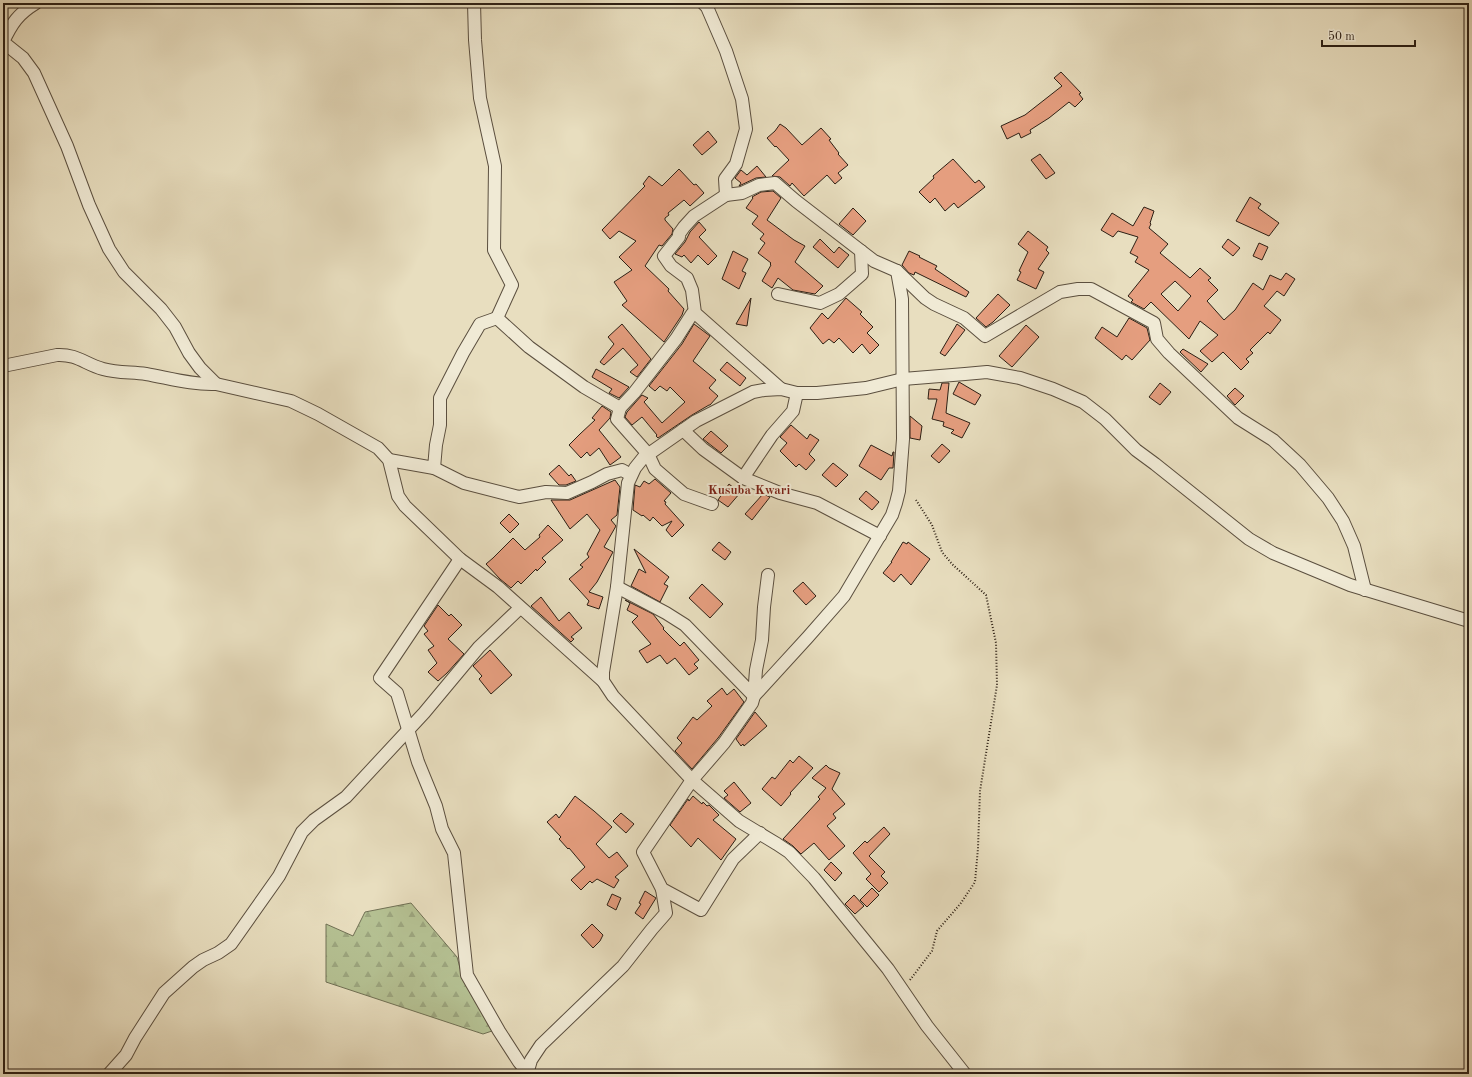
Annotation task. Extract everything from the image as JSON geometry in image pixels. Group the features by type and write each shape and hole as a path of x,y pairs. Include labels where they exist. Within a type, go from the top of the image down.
{"street":[{"path":"36,3 19,14 3,42 23,58 34,73 67,146 89,205 108,249 124,272 162,309 175,327 189,353 200,368 216,384"},
{"path":"434,468 440,425 440,398 462,353 480,324 497,318 512,285 494,250 495,166 480,98 474,40 474,3"},
{"path":"703,3 726,51 742,99 746,129 736,164 724,179 726,195"},
{"path":"781,389 695,313 692,290 687,278 671,266 664,256 679,237 679,234 684,227 694,216 726,195 742,193 759,185 775,183 874,261 897,270 925,298 934,304 964,318 985,336 1060,292 1078,289 1091,289 1154,323 1157,339 1169,353 1238,418 1273,440 1300,465 1324,493 1346,527 1354,546 1365,590"},
{"path":"778,294 820,302 839,294 862,274 861,251"},
{"path":"754,696 844,596 892,515 899,491 903,439 902,299 897,270"},
{"path":"695,313 692,314 676,339 634,393 620,408 617,419 648,454 655,469 684,494 712,504"},
{"path":"497,318 529,347 584,387 620,408"},
{"path":"3,366 66,354 74,356 92,366 105,370 158,376 191,383 216,384 291,401 318,414 378,448 389,460 398,496 405,506 460,560 498,587 603,681 613,696 692,780 739,821 789,852 814,878 861,935 964,1074"},
{"path":"603,681 603,672 617,587 628,483 631,475 643,458 696,421 753,392 781,389 797,393 817,393 866,388 902,379 988,372 1020,378 1053,389 1083,402 1105,419 1136,450 1249,539 1273,553 1365,590 1469,621"},
{"path":"743,478 772,435 793,411 797,393"},
{"path":"683,430 703,449 743,478 780,493 817,503 880,536"},
{"path":"389,460 434,468 464,482 519,496 546,492 567,493 607,474 622,470 631,475"},
{"path":"460,560 380,678 397,693 418,762 436,806 442,829 454,853 467,975 499,1031 528,1074"},
{"path":"528,1074 531,1060 542,1045 623,966 666,913 662,889 643,852 654,833 692,780 724,743 752,703 756,670 762,640 768,575"},
{"path":"617,587 685,625 754,696"},
{"path":"109,1074 126,1055 135,1038 164,993 193,967 203,960 218,954 231,944 279,876 302,832 314,820 346,797 409,730 479,647 520,608"},
{"path":"662,889 701,910 734,859 760,833"}],"path":[{"path":"902,990 932,951 937,931 961,903 975,882 980,791 997,685 996,643 986,595 952,564 942,552 932,525 916,500"}],"green space":[{"path":"411,903 457,957 463,979 495,1030 483,1034 326,982 326,924 353,936 365,912"}],"building":[{"path":"1061,72 1081,93 1079,94 1083,99 1075,107 1069,102 1049,118 1030,130 1031,133 1021,138 1019,133 1007,139 1001,126 1025,115 1062,86 1054,78"},
{"path":"780,124 786,128 802,145 821,128 831,139 829,140 839,153 838,154 848,165 838,173 842,178 835,184 827,175 804,196 792,183 790,186 780,177 772,176 789,160 767,138"},
{"path":"708,131 717,142 702,155 693,145"},
{"path":"1040,154 1055,173 1046,179 1031,160"},
{"path":"953,159 975,183 979,180 985,187 958,208 954,203 945,211 935,198 930,203 919,192 934,178 933,176"},
{"path":"757,166 766,177 756,178 739,186 741,183 735,178 741,170 747,175"},
{"path":"679,169 704,193 690,206 684,200 668,213 669,215 665,218 665,220 673,229 672,234 662,246 659,245 645,266 669,289 668,291 684,309 682,315 664,342 622,305 627,301 614,282 632,270 619,257 636,241 619,231 610,239 602,230 645,186 643,184 649,176 662,186"},
{"path":"773,191 781,198 767,220 794,240 805,246 795,262 823,286 815,294 793,290 778,278 772,288 762,281 771,263 758,253 765,243 760,239 764,234 752,224 758,216 746,208 753,198 752,197 761,192"},
{"path":"1250,197 1261,204 1258,208 1279,223 1269,236 1236,221"},
{"path":"1144,207 1154,211 1149,228 1168,244 1160,253 1190,278 1200,268 1211,278 1208,280 1218,290 1207,301 1224,320 1235,310 1253,283 1263,290 1270,275 1281,280 1286,273 1295,279 1284,296 1277,291 1264,306 1281,320 1270,334 1268,332 1250,350 1253,353 1246,359 1249,362 1241,370 1223,352 1212,362 1200,351 1218,335 1200,321 1189,339 1151,302 1144,309 1131,302 1133,300 1128,296 1149,270 1135,262 1138,257 1130,253 1138,237 1118,231 1113,237 1101,230 1112,213 1133,226","holes":["1175,281 1191,296 1178,311 1161,294"]},
{"path":"853,208 866,221 853,235 839,224"},
{"path":"699,222 706,230 699,237 717,256 708,265 698,255 691,263 684,255 682,257 675,254"},
{"path":"1028,231 1048,247 1046,250 1049,253 1038,269 1044,272 1036,289 1017,280 1021,272 1019,271 1028,252 1018,244"},
{"path":"820,239 834,253 839,247 849,255 838,268 813,247"},
{"path":"1228,239 1240,248 1233,256 1222,247"},
{"path":"1259,243 1268,247 1262,260 1253,256"},
{"path":"733,251 748,259 742,271 746,273 739,289 722,279"},
{"path":"909,251 937,266 935,269 969,292 966,297 915,272 914,275 909,273 902,265"},
{"path":"998,294 1010,305 986,327 976,318"},
{"path":"751,298 747,326 736,324"},
{"path":"846,298 862,312 860,314 873,327 867,333 879,345 870,354 862,344 853,353 839,338 834,343 829,339 823,344 810,328 822,313 828,319"},
{"path":"1129,318 1147,328 1150,340 1132,360 1126,355 1122,360 1095,338 1102,327 1117,337"},
{"path":"622,324 651,359 637,377 630,372 638,365 623,348 604,365 600,362 614,344 608,337"},
{"path":"694,324 710,336 693,361 716,380 709,388 718,396 710,405 692,415 658,438 642,417 632,425 625,417 627,412 642,395 648,398 644,402 662,423 685,402 670,387 667,391 660,386 655,391 649,386 682,344"},
{"path":"957,324 965,330 945,356 940,353"},
{"path":"1026,325 1039,337 1012,367 999,356"},
{"path":"1183,349 1208,364 1201,372 1180,352"},
{"path":"727,362 746,378 740,386 720,370"},
{"path":"596,369 629,387 619,398 609,393 612,389 592,377"},
{"path":"959,382 981,395 975,405 953,394"},
{"path":"942,383 949,383 946,413 970,423 962,438 951,433 954,430 943,426 944,422 932,419 937,399 928,399 929,389 940,390"},
{"path":"1160,383 1171,392 1160,405 1149,397"},
{"path":"1235,388 1244,396 1235,405 1227,396"},
{"path":"602,406 611,412 610,418 599,430 621,457 610,465 599,448 590,456 587,452 581,458 569,445 595,420 592,418"},
{"path":"910,416 922,426 920,440 910,438"},
{"path":"791,425 807,439 810,434 819,440 809,454 815,460 806,470 799,464 796,467 780,451 787,443 780,437"},
{"path":"711,431 728,446 721,453 703,439"},
{"path":"942,444 950,451 939,463 931,456"},
{"path":"871,445 892,456 894,452 893,468 889,468 881,480 859,466"},
{"path":"833,463 848,475 836,487 822,475"},
{"path":"559,465 569,476 571,474 576,481 566,485 559,485 549,474"},
{"path":"655,479 671,493 664,501 666,502 665,504 684,525 672,537 666,530 672,521 662,526 653,517 650,521 643,515 642,516 633,510 635,485 640,487 644,481 649,484"},
{"path":"615,480 620,487 617,515 611,520 616,526 604,547 613,552 597,582 589,592 603,597 599,609 587,605 589,601 569,579 583,567 580,565 589,557 587,554 600,530 587,514 570,529 551,500 570,500"},
{"path":"729,484 740,493 728,507 718,500"},
{"path":"866,491 879,502 872,510 859,499"},
{"path":"763,494 770,497 752,520 745,514"},
{"path":"509,514 519,524 510,533 500,523"},
{"path":"548,525 563,540 542,558 546,562 537,571 536,569 521,584 518,581 511,588 486,564 513,538 525,550 540,537 539,535"},
{"path":"719,542 731,552 725,560 712,550"},
{"path":"903,542 907,544 908,542 930,559 911,585 901,574 894,582 883,573 892,562"},
{"path":"634,549 669,577 664,584 668,586 660,602 631,586 639,569 646,573"},
{"path":"803,582 816,596 806,605 793,591"},
{"path":"702,584 723,604 710,618 689,598"},
{"path":"541,597 559,621 569,612 582,628 571,637 574,639 571,642 531,606"},
{"path":"625,600 653,614 664,628 663,629 680,646 684,642 699,660 694,664 698,668 689,675 675,658 667,664 660,655 647,663 639,651 651,644 632,622 638,616 627,610 630,603"},
{"path":"438,605 449,616 451,614 462,625 448,639 464,654 438,681 428,672 437,663 428,650 434,646 424,634 428,631 424,626"},
{"path":"490,650 512,675 491,694 479,679 482,676 473,666"},
{"path":"722,688 727,695 734,689 744,702 718,738 692,769 675,751 682,743 677,738 693,717 697,720 712,706 707,701"},
{"path":"755,712 767,726 744,746 743,744 741,746 736,739"},
{"path":"799,756 813,768 790,793 791,794 781,806 762,789 772,777 775,779 790,760 793,763"},
{"path":"826,765 840,773 832,789 845,804 833,814 836,818 827,826 845,846 829,860 814,843 801,854 783,839 820,799 818,797 826,788 812,778"},
{"path":"734,782 751,803 740,812 724,798 728,795 724,791"},
{"path":"575,796 612,827 596,844 609,858 617,852 628,866 615,877 619,880 614,888 597,879 592,883 590,881 581,890 571,880 585,867 569,848 568,849 559,839 561,837 547,822 556,814 559,818"},
{"path":"693,796 702,804 703,802 707,806 709,805 719,815 713,820 736,839 721,860 698,838 691,847 670,825 688,799 689,801"},
{"path":"621,813 634,824 626,833 613,821"},
{"path":"884,827 890,834 869,856 885,872 881,876 888,883 879,892 866,879 871,874 853,853 865,841 867,843"},
{"path":"831,862 842,873 835,881 824,870"},
{"path":"872,888 879,895 867,907 860,900"},
{"path":"645,891 656,898 643,919 635,913 641,904 639,903"},
{"path":"612,894 621,898 616,910 607,905"},
{"path":"854,895 864,906 855,914 845,904"},
{"path":"592,924 603,935 600,941 593,948 581,935"}],"district":[{"name":"Kusuba Kwari","path":"749,489"}]}
